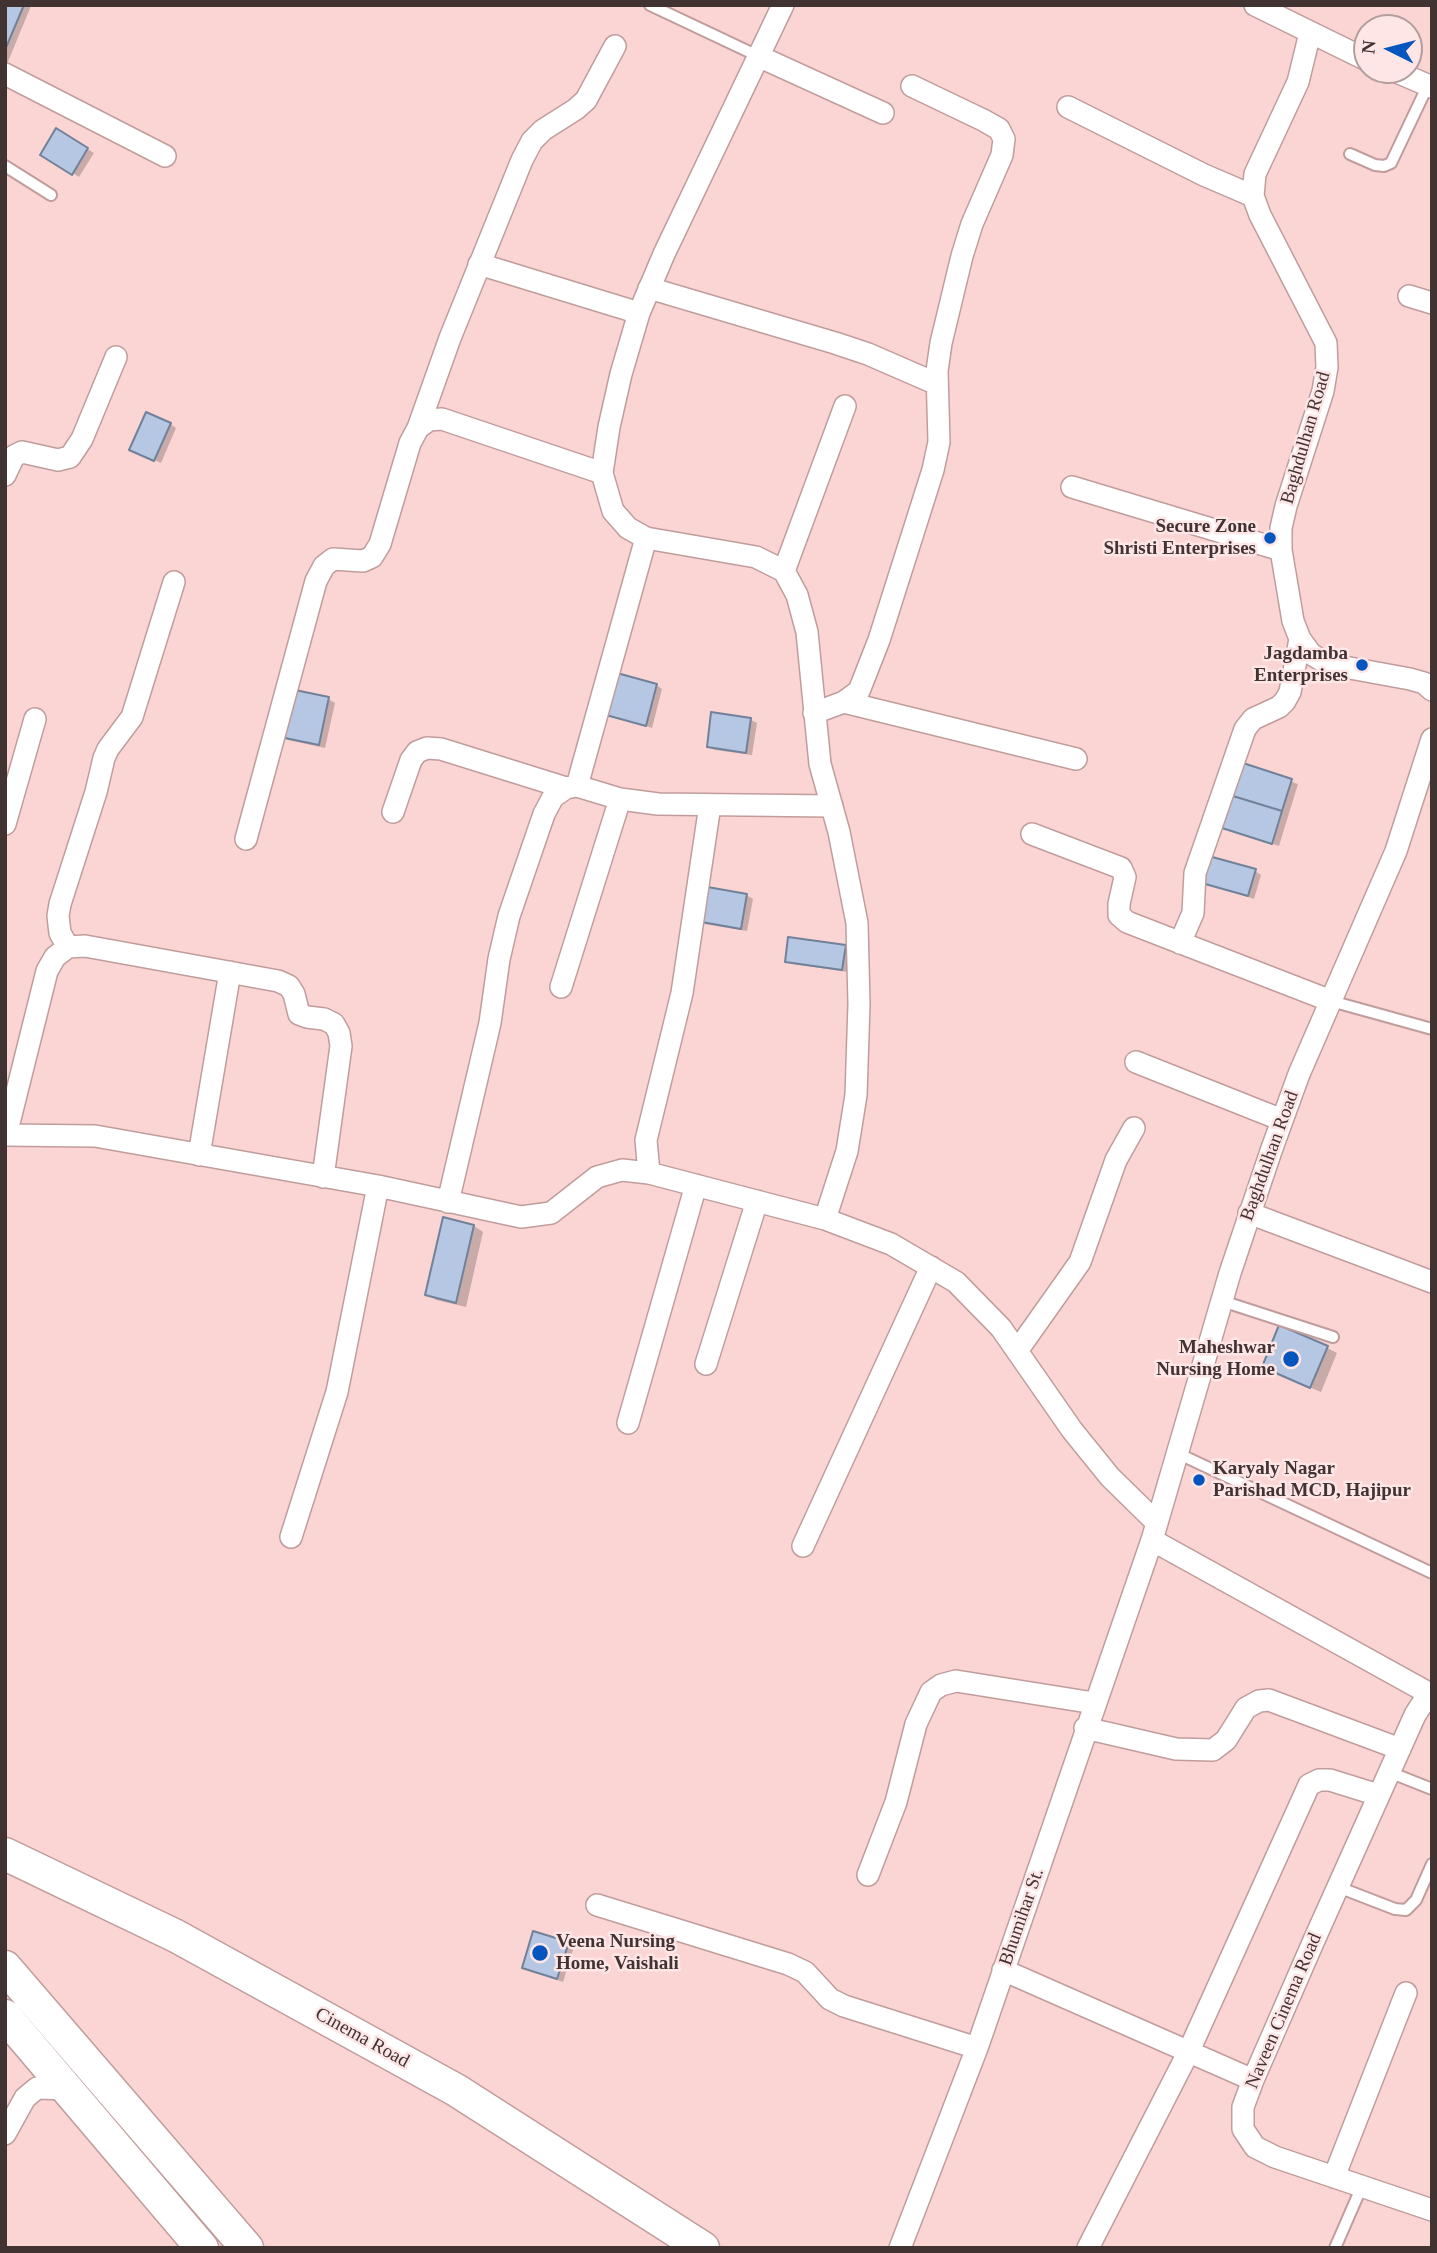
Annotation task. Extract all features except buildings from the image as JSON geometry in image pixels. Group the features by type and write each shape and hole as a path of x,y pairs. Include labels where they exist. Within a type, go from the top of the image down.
{"street":[{"path":"783,5 639,313 609,427 602,473 613,511 628,528 646,538 756,557 785,571 797,595 807,632 820,764 832,806 857,923 859,1003 856,1095 847,1151 825,1219"},
{"path":"1255,5 1353,53"},
{"path":"1068,107 1204,175 1253,196 1255,174 1298,82 1310,33"},
{"path":"246,839 317,581 324,566 333,559 363,561 372,557 380,544 410,443 522,160 532,141 543,130 586,100 615,46"},
{"path":"758,56 883,113"},
{"path":"5,74 165,156"},
{"path":"814,713 844,702 859,691 864,681 933,470 939,442 937,384 941,343 972,224 1002,155 1004,139 999,129 912,86"},
{"name":"Baghdulhan Road","path":"1253,196 1260,215 1326,343 1327,367 1322,391 1281,528 1281,550 1293,621 1300,639"},
{"path":"479,264 639,313"},
{"path":"649,288 835,343 868,354 937,384"},
{"path":"1409,296 1432,303"},
{"path":"5,475 14,456 22,452 58,460 70,457 82,439 116,357"},
{"path":"785,571 845,406"},
{"path":"418,428 429,420 442,419 602,473"},
{"path":"1072,487 1281,550"},
{"path":"448,1202 490,1023 499,959 509,916 544,814 553,797 572,787 646,538"},
{"path":"68,947 60,933 60,904 96,792 104,758 132,717 174,582"},
{"path":"1300,639 1311,654 1328,664 1429,685"},
{"path":"1180,943 1193,913 1195,873 1245,729 1253,719 1279,707 1285,701 1290,692 1300,639"},
{"path":"844,702 1076,758"},
{"path":"5,824 35,719"},
{"name":"Baghdulhan Road","path":"1137,1583 1222,1301 1282,1120 1396,851 1432,739"},
{"path":"393,812 411,760 417,752 427,748 441,749 620,799 658,804 832,806"},
{"path":"561,987 620,799"},
{"path":"649,1173 646,1140 682,993 710,805"},
{"path":"1032,834 1121,868 1125,877 1119,915 1127,922 1331,1001"},
{"path":"323,1177 341,1046 339,1033 334,1024 299,1013 289,986 278,981 85,946 68,947 55,957 47,971 6,1136 95,1136 323,1177 378,1186 521,1217 551,1213 597,1177 622,1171 649,1173 825,1219 891,1244 956,1282 1002,1328 1072,1430 1154,1531 1428,1699"},
{"path":"199,1154 230,972"},
{"path":"1136,1062 1282,1120"},
{"path":"1017,1351 1080,1262 1116,1160 1134,1128"},
{"path":"628,1423 696,1185"},
{"path":"291,1537 337,1392 378,1186"},
{"path":"706,1364 757,1202"},
{"path":"1250,1213 1432,1282"},
{"path":"803,1546 931,1267"},
{"name":"Bhumihar St.","path":"900,2248 977,2048 1137,1583"},
{"path":"868,1875 896,1802 916,1724 932,1692 941,1685 956,1681 1094,1703"},
{"name":"Naveen Cinema Road","path":"1428,1699 1378,1795 1253,2080 1243,2107 1242,2129 1255,2147 1275,2157 1432,2210"},
{"path":"1086,1728 1176,1749 1213,1751 1226,1740 1246,1708 1259,1701 1269,1700 1400,1749"},
{"path":"1088,2248 1188,2053 1309,1785 1319,1780 1330,1780 1378,1795"},
{"name":"Cinema Road","path":"5,1854 176,1936 456,2090 703,2248"},
{"path":"597,1905 788,1964 805,1972 830,1998 844,2006 977,2048"},
{"path":"5,1967 247,2248"},
{"path":"1003,1970 1253,2080"},
{"path":"1334,2177 1406,1993"},
{"path":"5,2017 202,2248"},
{"path":"5,2134 25,2098 37,2088 67,2089"}],"lane":[{"path":"650,5 758,56"},
{"path":"1350,154 1375,165 1384,166 1391,163 1430,86"},
{"path":"5,166 51,195"},
{"path":"1331,1001 1432,1029"},
{"path":"1222,1301 1333,1337"},
{"path":"1177,1453 1432,1573"},
{"path":"1389,1772 1432,1789"},
{"path":"1338,1887 1395,1909 1406,1910 1416,1900 1432,1864"},
{"path":"1335,2248 1363,2186"}],"place":[{"name":"Secure Zone Shristi Enterprises","path":"1270,538"},
{"name":"Jagdamba Enterprises","path":"1362,665"},
{"name":"Maheshwar Nursing Home","path":"1291,1359"},
{"name":"Karyaly Nagar Parishad MCD, Hajipur","path":"1199,1480"},
{"name":"Veena Nursing Home, Vaishali","path":"540,1953"}]}
